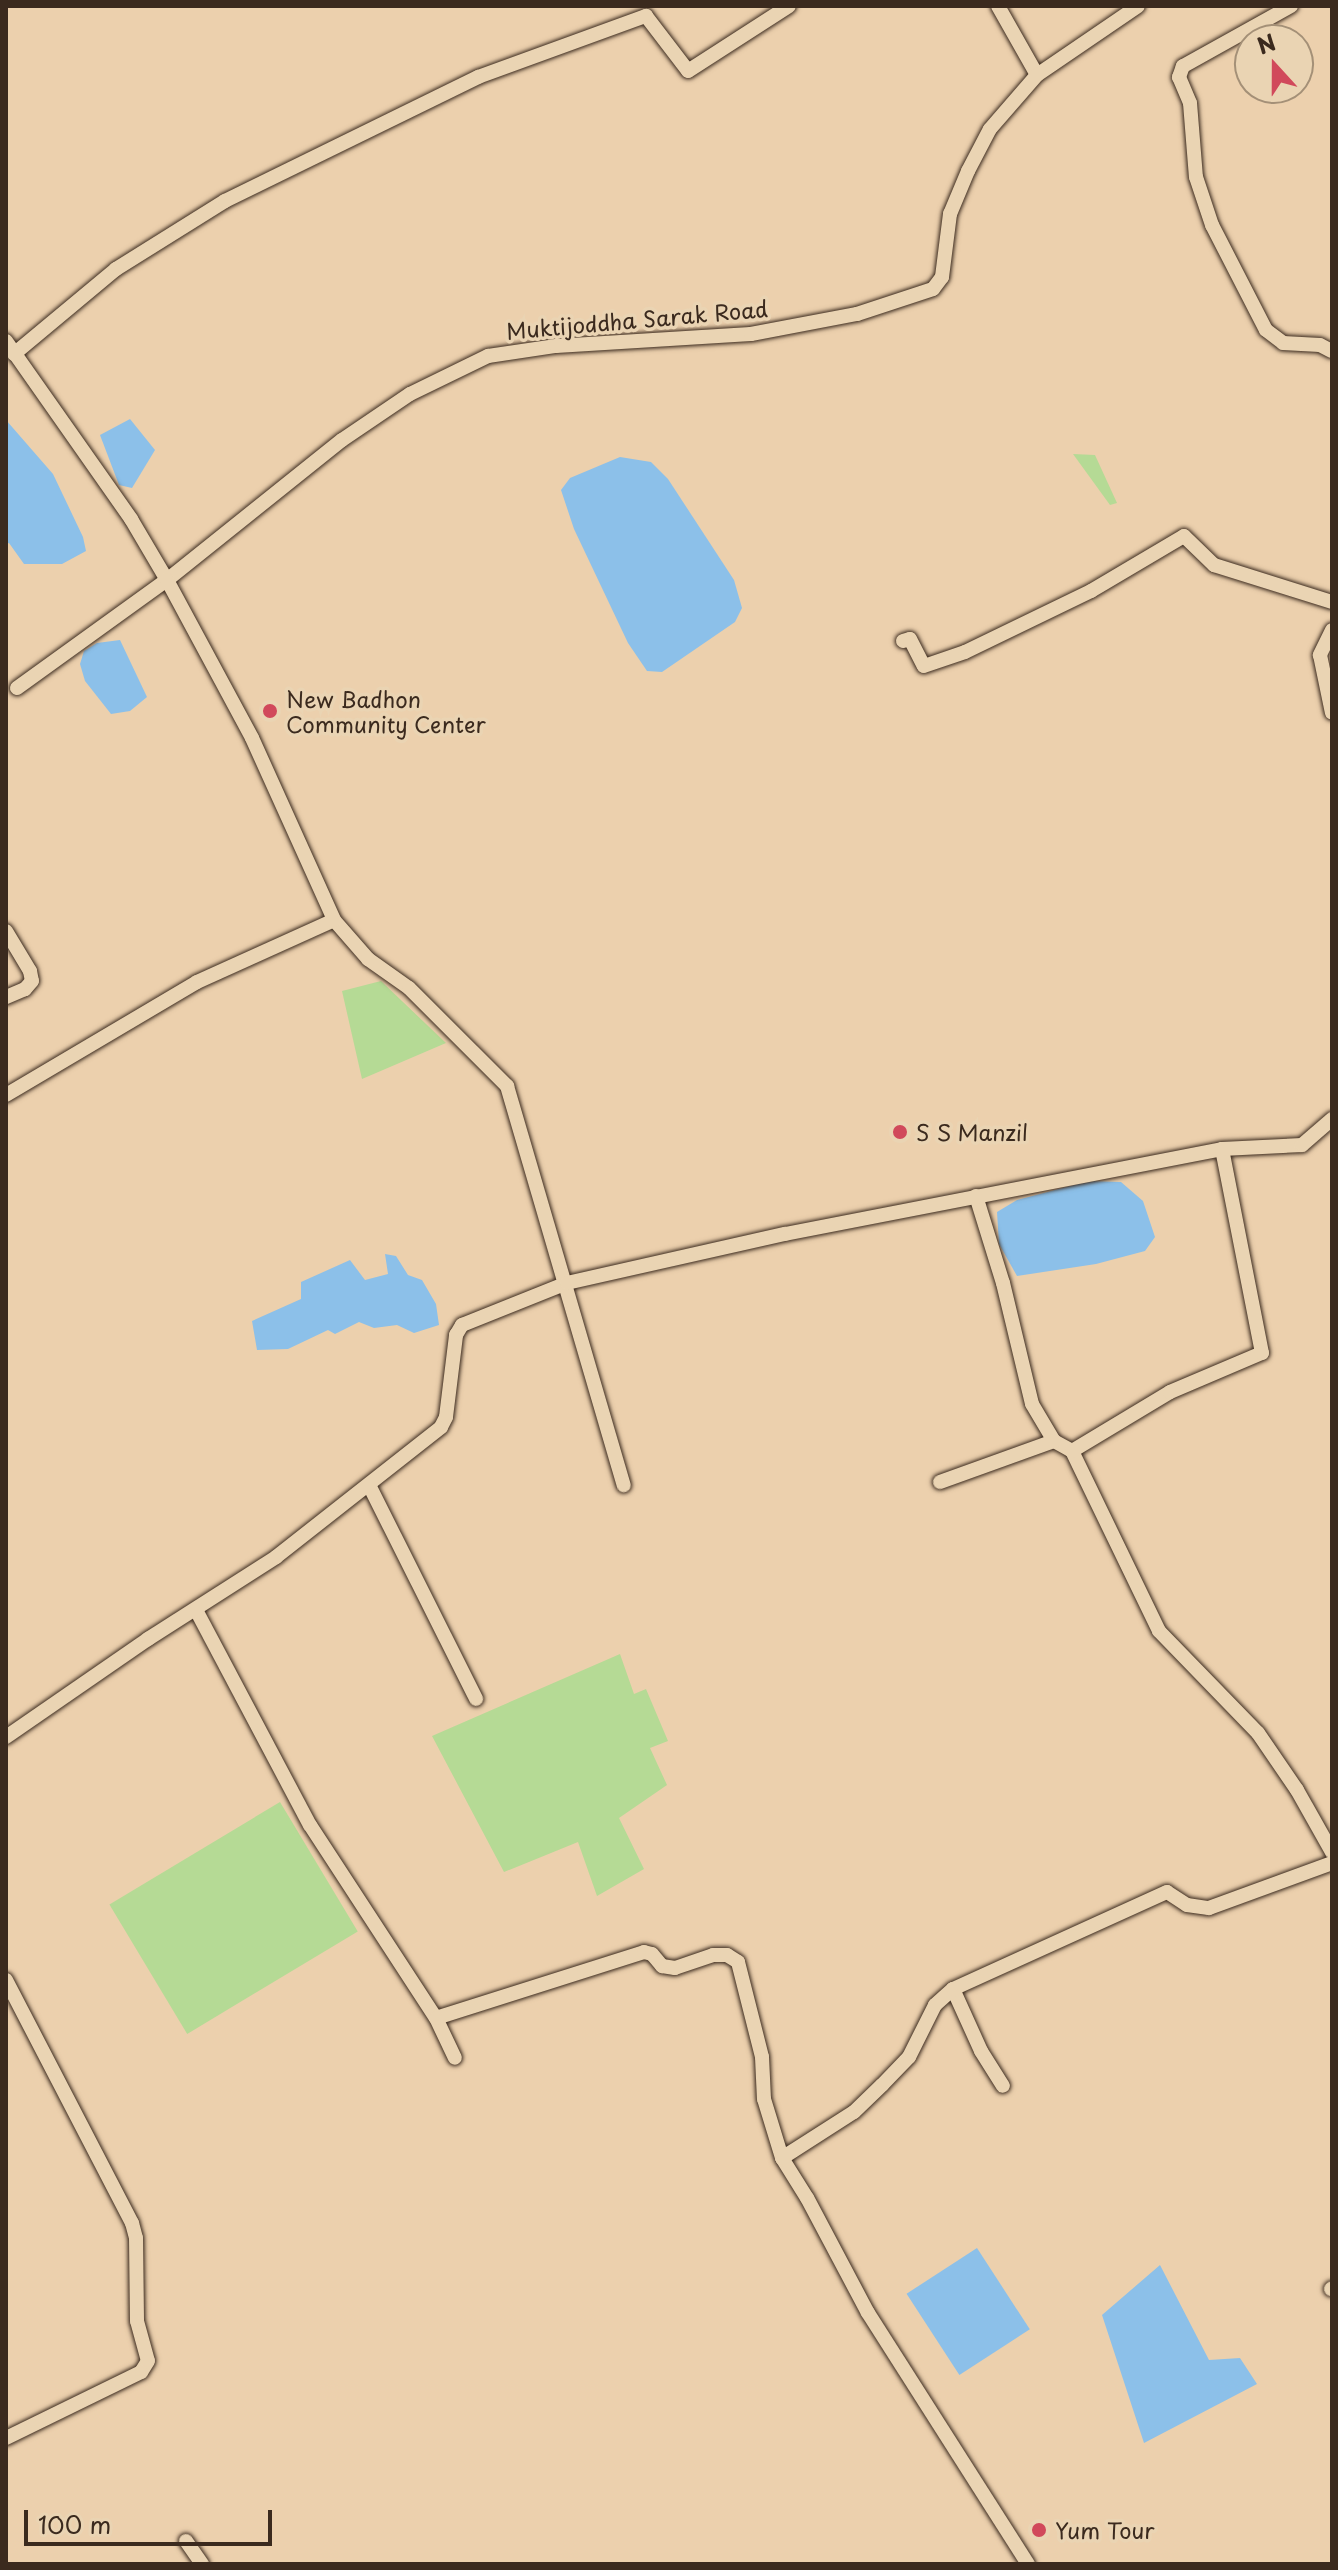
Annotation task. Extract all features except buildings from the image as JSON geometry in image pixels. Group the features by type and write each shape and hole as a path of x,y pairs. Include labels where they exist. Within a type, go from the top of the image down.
{"street":[{"path":"624,1485 507,1086 409,988 368,959 334,920 252,738 167,580 131,519 10,347 116,269 225,201 478,77 646,16 688,71 789,6"},
{"path":"998,6 1037,75 1138,6"},
{"path":"1291,6 1183,66 1179,77 1190,103 1200,189 1212,225 1266,330 1283,343 1320,345 1332,351"},
{"name":"Muktijoddha Sarak Road","path":"167,580 342,440 410,394 488,356 556,346 751,334 857,314 933,289 942,277 950,214 968,171 990,129 1037,75"},
{"path":"903,641 910,639 924,666 965,652 1091,591 1184,536 1214,565 1332,602"},
{"path":"17,688 167,580"},
{"path":"1332,630 1320,655 1332,713"},
{"path":"6,1095 197,982 334,920"},
{"path":"6,931 30,971 32,981 25,989 6,997"},
{"path":"6,1737 276,1557 370,1487 444,1423 456,1335 462,1325 567,1283 976,1196 1222,1149 1302,1145 1332,1119"},
{"path":"1072,1451 1170,1392 1262,1353 1222,1149"},
{"path":"976,1196 1003,1283 1032,1404 1054,1441 1072,1451 1159,1631 1258,1733 1297,1790 1332,1852"},
{"path":"940,1482 1054,1441"},
{"path":"370,1487 476,1699"},
{"path":"196,1610 310,1825 436,2018 455,2058"},
{"path":"782,2158 854,2112 882,2085 909,2057 935,2005 953,1989 1167,1892 1187,1905 1209,1908 1332,1863"},
{"path":"436,2018 644,1952 652,1954 662,1966 675,1968 713,1955 727,1955 738,1962 762,2057 764,2099 782,2158 868,2313 1028,2564"},
{"path":"6,1980 132,2223 136,2238 137,2321 148,2361 141,2372 6,2438"},
{"path":"953,1989 981,2051 1003,2086"},
{"path":"186,2541 202,2564"}],"green space":[{"path":"1073,454 1095,455 1117,503 1110,505"},
{"path":"381,981 446,1043 362,1079 342,991"},
{"path":"620,1654 634,1694 646,1689 668,1741 650,1748 667,1785 619,1818 644,1869 597,1896 578,1842 504,1872 432,1736"},
{"path":"280,1802 358,1931 187,2034 109,1904"}],"water":[{"path":"130,419 155,450 132,488 119,485 100,435"},
{"path":"6,420 53,474 83,537 86,551 62,564 24,564 9,543 6,544"},
{"path":"620,457 651,462 668,479 734,580 742,608 735,622 662,672 647,671 628,643 574,529 561,490 570,478"},
{"path":"120,640 147,697 130,711 111,714 85,681 80,664 84,651 97,643"},
{"path":"1089,1181 1121,1182 1143,1201 1155,1237 1145,1251 1096,1264 1017,1276 999,1244 997,1212 1017,1200"},
{"path":"385,1254 396,1256 408,1275 422,1280 436,1304 439,1325 414,1333 397,1325 374,1328 359,1322 335,1334 328,1330 288,1349 257,1350 252,1321 301,1299 301,1282 350,1260 365,1280 388,1274"},
{"path":"977,2248 1030,2329 959,2375 907,2294"},
{"path":"1160,2265 1209,2360 1240,2358 1257,2384 1144,2443 1102,2315"}],"place":[{"name":"New Badhon Community Center","path":"270,711"},
{"name":"S S Manzil","path":"900,1132"},
{"name":"Yum Tour","path":"1039,2530"}]}
